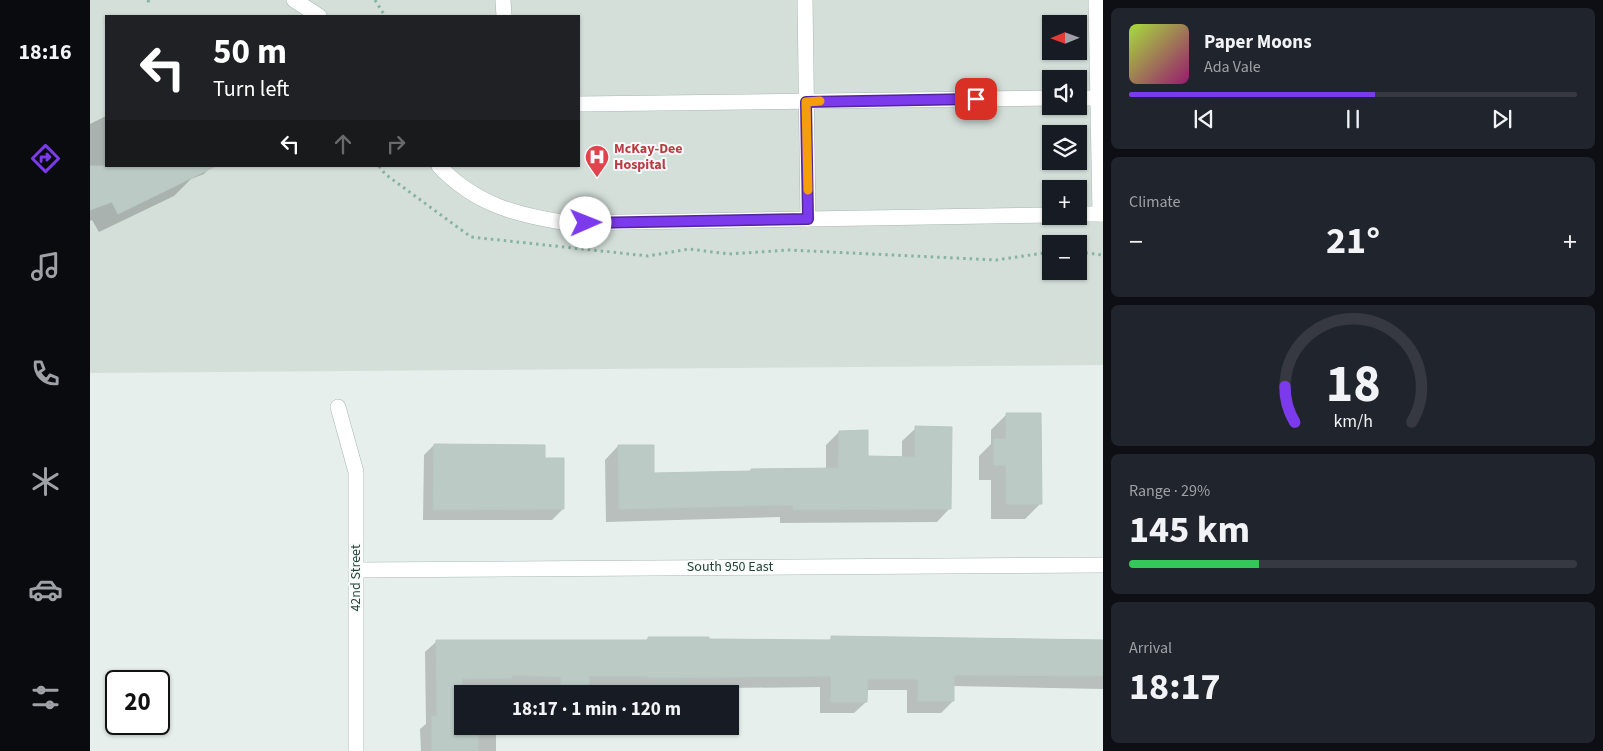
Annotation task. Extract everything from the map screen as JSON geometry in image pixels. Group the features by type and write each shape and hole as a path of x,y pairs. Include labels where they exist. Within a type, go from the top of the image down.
{"street":[{"path":"294,0 316,15"},
{"path":"503,0 504,15"},
{"path":"805,0 808,219"},
{"path":"1087,214 1101,214 1096,0"},
{"path":"580,104 1042,98"},
{"path":"1087,98 1098,98"},
{"path":"441,167 479,198 519,215 567,223 1042,215"},
{"name":"42nd Street","path":"338,406 356,472 356,751"},
{"name":"South 950 East","path":"356,570 1103,565"}],"path":[{"path":"375,0 384,15"},
{"path":"1087,253 1103,255"}],"shaded area":[{"name":"McKay-Dee Hospital","path":"90,0 1103,0 1103,365 90,373"}],"building":[{"path":"90,166 214,167 118,214 112,202 90,210"},
{"path":"1006,413 1041,413 1042,504 1006,504 1006,465 994,465 994,439 1006,439"},
{"path":"915,426 952,427 951,509 793,510 793,505 619,509 618,445 654,445 654,473 838,468 839,431 868,430 868,456 915,457"},
{"path":"434,444 545,445 545,458 564,458 564,509 433,510"},
{"path":"831,636 1103,640 1103,676 954,675 954,701 918,701 918,679 868,679 867,702 831,702 831,676 648,678 648,676 589,676 589,685 561,685 561,677 512,675 512,678 462,679 462,685 454,685 454,735 478,735 478,751 432,751 432,716 437,716 436,640 648,640 648,637 709,637 709,639 831,640"}],"slow traffic":[{"path":"808,190 806,102 820,101"}],"place":[{"name":"McKay-Dee Hospital","path":"597,178"}],"route":[{"path":"586,223 808,219 806,102 976,99"}]}
